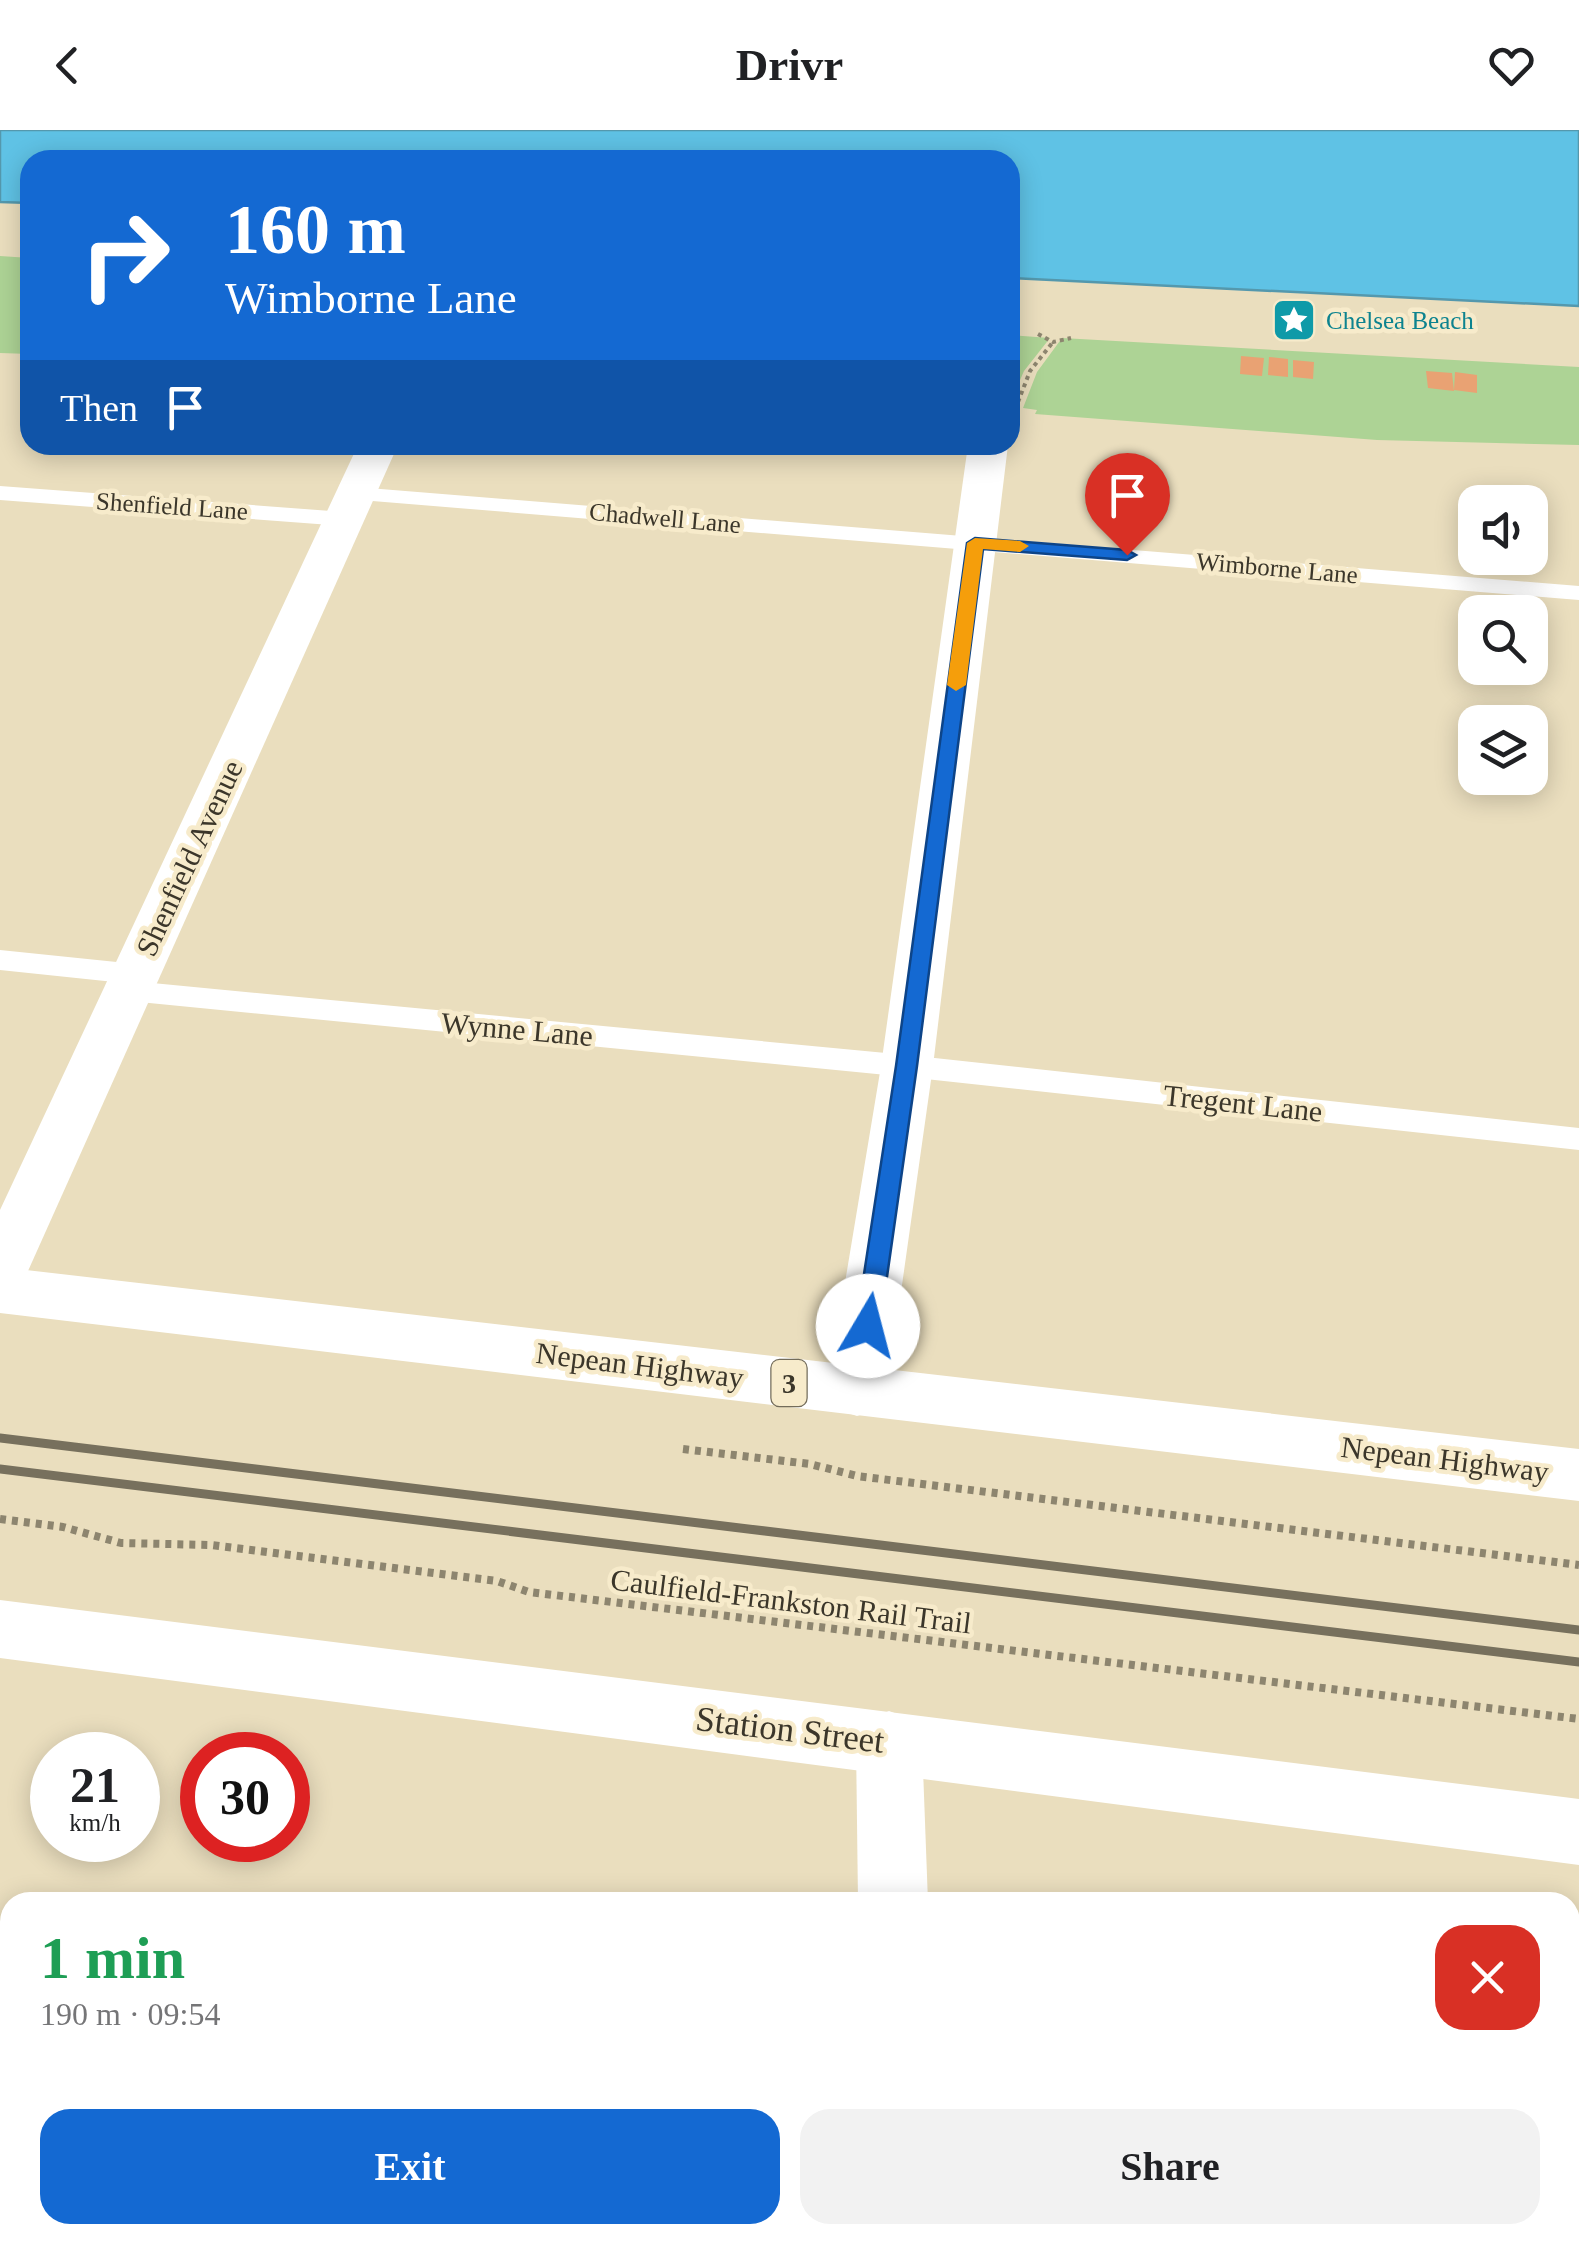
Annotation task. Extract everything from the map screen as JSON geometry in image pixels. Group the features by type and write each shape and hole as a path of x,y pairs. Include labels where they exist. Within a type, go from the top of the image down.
{"main road":[{"name":"Shenfield Avenue","path":"0,1271 373,455"},
{"path":"857,1391 906,1066 987,455"},
{"name":"Nepean Highway","path":"0,1290 1579,1475"},
{"name":"Station Street","path":"0,1629 1579,1832"},
{"path":"889,1742 893,1892"}],"lane":[{"name":"Shenfield Lane","path":"0,492 350,506"},
{"name":"Chadwell Lane","path":"350,506 975,543"},
{"name":"Wimborne Lane","path":"975,543 1579,593"},
{"name":"Wynne Lane","path":"0,960 132,982 906,1066"},
{"name":"Tregent Lane","path":"906,1066 1579,1139"}],"path":[{"path":"1038,334 1053,342"},
{"path":"1020,397 1030,371 1053,342 1070,338"},
{"path":"683,1449 810,1464 857,1476 1579,1564"},
{"name":"Caulfield-Frankston Rail Trail","path":"0,1519 63,1527 121,1543 249,1550 497,1580 529,1592 1579,1719"}],"green space":[{"path":"0,256 20,257 20,354 0,353"},
{"path":"1020,336 1050,338 1020,380"},
{"path":"1062,338 1579,367 1579,445 1377,440 1035,414 1037,410 1023,408 1037,372"}],"water":[{"path":"0,130 1579,130 1579,306 1020,278 1020,150 20,150 20,203 0,202"}],"building":[{"path":"1241,356 1264,358 1262,376 1240,374"},
{"path":"1269,357 1288,359 1288,377 1268,375"},
{"path":"1293,360 1314,362 1313,379 1293,377"},
{"path":"1426,371 1452,373 1454,391 1428,388"},
{"path":"1455,372 1477,375 1477,393 1454,390"}],"railway":[{"path":"0,1438 1579,1630"},
{"path":"0,1469 1579,1662"}],"slow traffic":[{"path":"956,685 975,543 1020,546"}],"place":[{"name":"Chelsea Beach","path":"1294,320"}],"route":[{"path":"868,1326 975,543 1127,555"}]}
